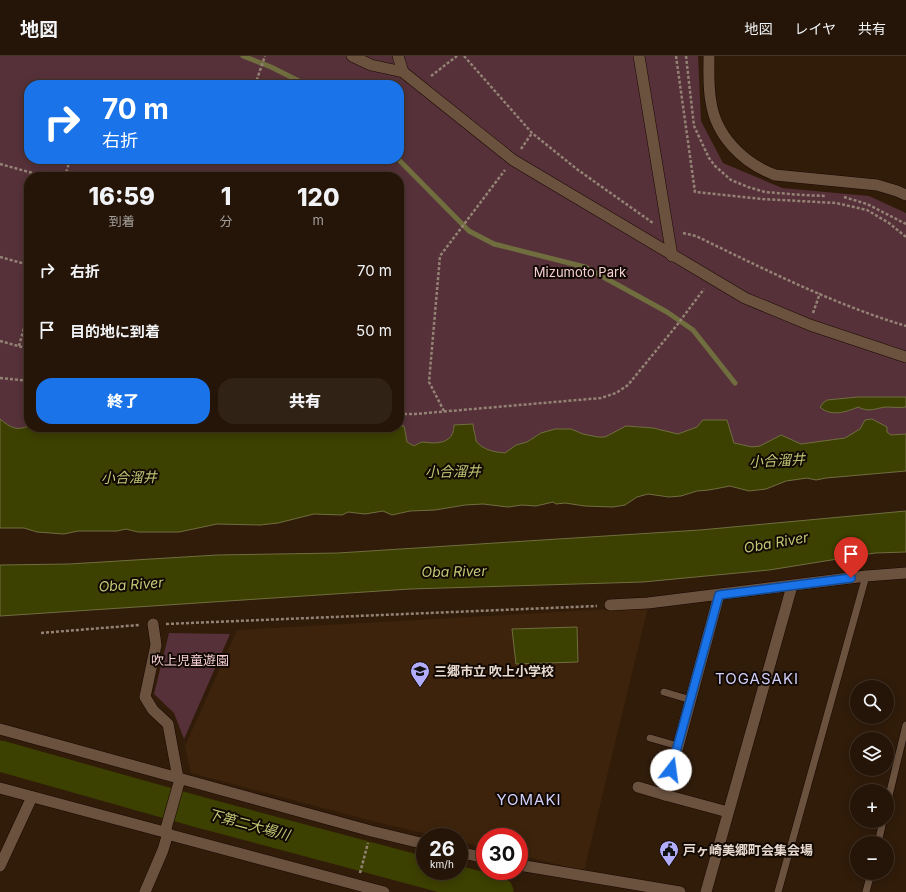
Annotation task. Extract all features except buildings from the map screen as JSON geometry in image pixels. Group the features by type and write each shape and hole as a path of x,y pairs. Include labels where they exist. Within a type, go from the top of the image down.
{"street":[{"path":"352,56 371,65 403,72 513,160 672,256 745,298 810,325 906,357"},
{"path":"398,56 403,72"},
{"path":"639,56 672,256"},
{"path":"709,56 711,102 722,133 733,147 762,170 775,175 877,185 906,195"},
{"path":"610,605 648,604 866,576 906,573"},
{"path":"706,892 792,586"},
{"path":"665,795 719,595"},
{"path":"145,892 164,850 166,833 179,779 168,724 154,710 145,697 156,645 153,624"},
{"path":"0,729 370,831 416,842"},
{"path":"638,787 728,812"},
{"path":"0,788 166,833 345,887 357,885 384,892"},
{"path":"0,866 32,797"},
{"path":"528,867 680,892"}],"lane":[{"path":"778,892 866,576"},
{"path":"664,692 690,700"},
{"path":"892,784 906,724"},
{"path":"650,738 678,746"},
{"path":"866,892 869,880"}],"path":[{"path":"257,80 265,56"},
{"path":"419,85 457,56"},
{"path":"444,411 429,382 440,256 532,133"},
{"path":"0,164 29,172"},
{"path":"0,257 24,264"},
{"path":"404,414 601,398 616,393 628,384 677,325 711,278"},
{"path":"810,325 820,293"},
{"path":"19,346 24,328"},
{"path":"0,341 24,348"},
{"path":"0,378 24,380"},
{"path":"41,633 153,624 610,605"},
{"path":"357,885 370,831"}],"shaded area":[{"name":"三郷市立 吹上小学校","path":"648,607 584,871 528,857 528,828 476,828 476,846 468,843 468,828 416,828 416,831 191,773 185,746 237,630"}],"green space":[{"name":"Mizumoto Park","path":"0,56 698,56 701,121 723,163 782,188 869,196 906,213 906,448 634,455 139,447 0,432"},
{"name":"吹上児童遊園","path":"169,633 230,634 184,739 174,713 154,694"}],"water":[{"path":"858,397 906,397 906,407 886,407 866,410 858,407 849,411 834,413 820,407 827,400"},
{"name":"小合溜井","path":"0,419 7,425 14,428 24,427 24,432 404,432 404,426 407,442 414,446 422,442 438,443 445,441 453,433 454,425 473,424 476,441 482,447 505,453 516,445 527,442 541,433 555,429 571,429 583,434 598,437 605,437 626,426 653,428 678,434 697,427 703,420 727,420 734,443 752,447 760,446 781,435 801,444 845,438 860,429 865,420 872,419 887,427 887,432 891,435 906,434 906,471 816,480 807,478 786,481 766,489 749,491 730,486 697,491 681,496 669,497 648,494 637,497 625,505 613,507 585,506 565,503 556,504 553,502 536,506 522,505 508,507 483,504 465,505 435,510 410,511 392,515 383,511 365,514 348,512 342,515 314,514 278,523 260,525 217,524 179,532 138,532 126,529 117,531 78,531 64,534 37,532 24,528 0,528"},
{"name":"Oba River","path":"906,511 906,552 875,553 769,570 643,582 410,589 0,616 0,565 69,564 217,555 338,553 700,530"},
{"path":"577,627 578,662 516,664 512,629"}],"waterway":[{"path":"243,56 271,67 297,80"},
{"path":"403,164 469,231 494,244 585,267 667,312 693,330 735,383"},
{"name":"下第二大場川","path":"0,756 199,812 498,892"}],"place":[{"name":"三郷市立 吹上小学校","path":"420,688"},
{"name":"戸ヶ崎美郷町会集会場","path":"669,867"}],"district":[{"name":"TOGASAKI","path":"757,678"},
{"name":"YOMAKI","path":"529,799"}],"route":[{"path":"671,770 719,595 851,578"}]}
